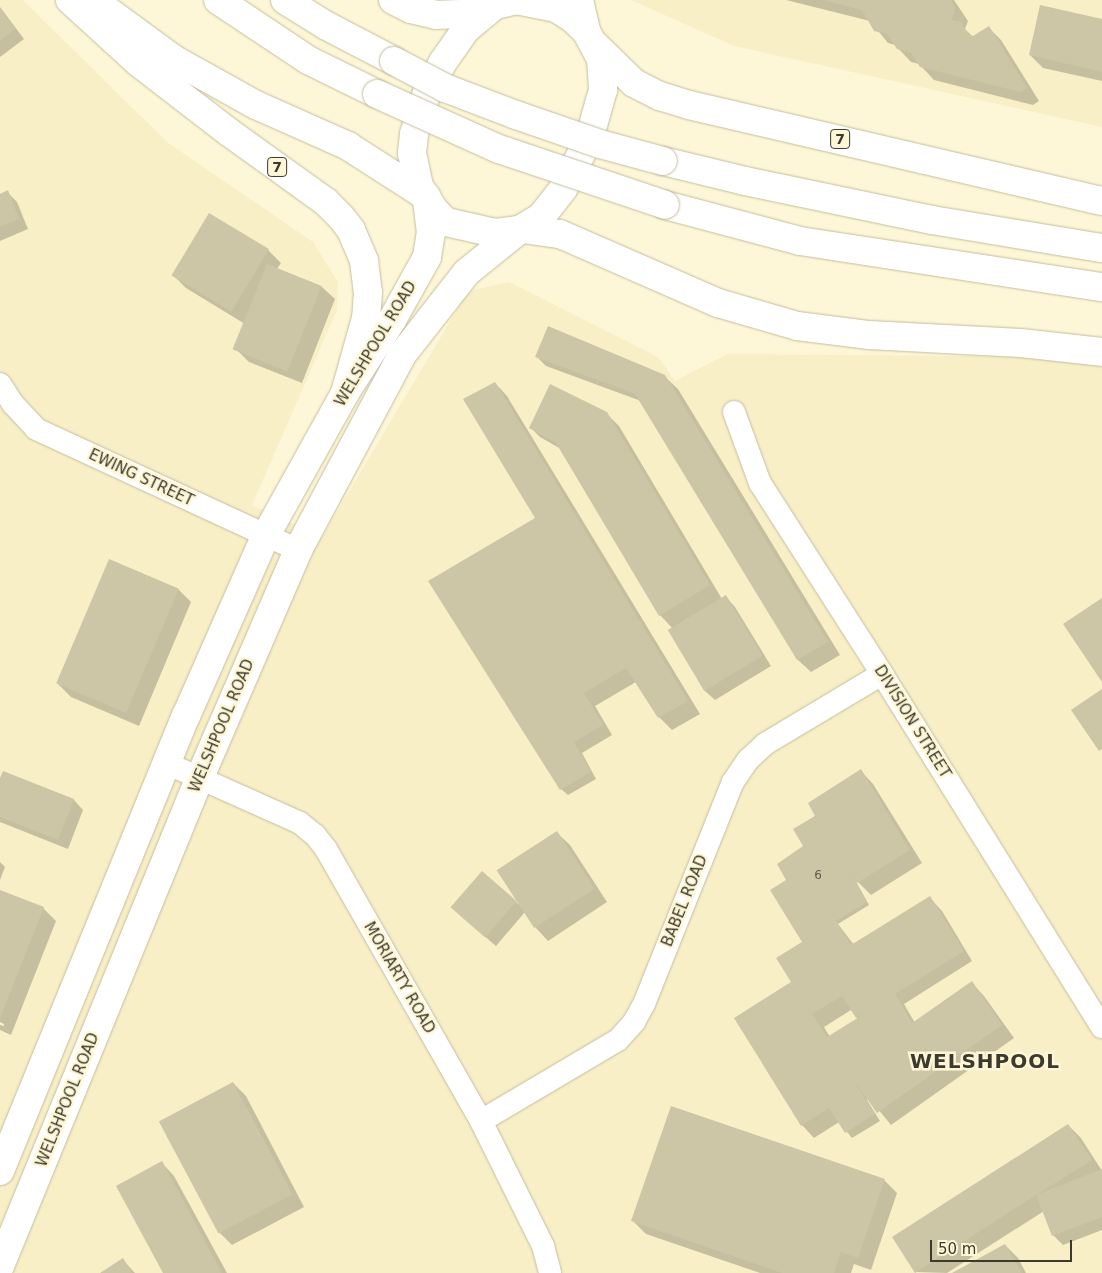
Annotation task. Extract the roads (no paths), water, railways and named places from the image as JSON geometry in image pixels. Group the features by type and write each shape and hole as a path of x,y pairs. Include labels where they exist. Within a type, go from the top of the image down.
{"main road":[{"name":"7","path":"70,0 139,63 230,133 310,190 341,216 358,244 364,261 368,292 366,318 345,392"},
{"path":"94,0 175,60 256,105 348,146 426,198"},
{"path":"218,0 308,60 378,94 499,149 665,205 800,241 1102,287"},
{"path":"285,0 327,26 445,88 600,144 745,181 932,220 1102,248"},
{"path":"393,0 411,9 436,15 493,6 516,0 547,5 564,13 590,38"},
{"path":"578,0 590,38"},
{"path":"493,6 465,30 443,62 427,92 414,134 412,153 419,186 441,218 452,224 495,233 521,230 560,234 718,303 797,326 869,335 1022,343 1102,352"},
{"name":"7","path":"590,38 634,83 670,99 1102,201"},
{"name":"WELSHPOOL ROAD","path":"0,1266 200,777 298,550 402,355 466,273 521,230 541,217 556,200 570,178 589,139 603,90 603,69 590,38"},
{"name":"WELSHPOOL ROAD","path":"0,1170 166,763 266,535 345,392 392,320 427,257 431,233 426,198"},
{"path":"186,716 201,719 210,713 234,679 249,663"}],"street":[{"name":"EWING STREET","path":"0,384 13,404 36,429 298,550"},
{"name":"DIVISION STREET","path":"734,412 760,483 882,674 1102,1027"},
{"name":"BABEL ROAD","path":"481,1120 618,1040 634,1022 644,1004 733,782 748,760 764,744 882,674"},
{"name":"MORIARTY ROAD","path":"166,763 300,823 316,835 326,849 481,1120 543,1246 550,1273"}],"district":[{"name":"WELSHPOOL","path":"985,1061"}]}
